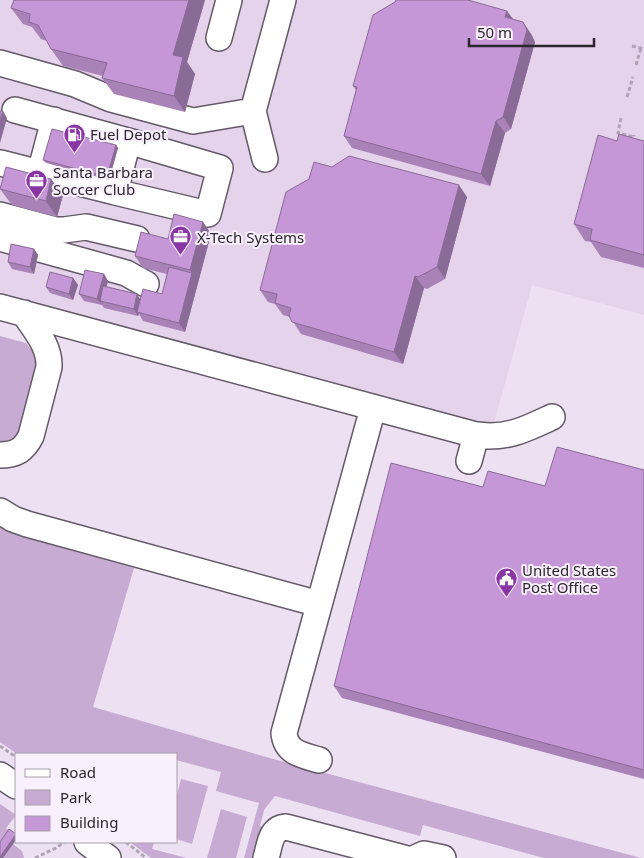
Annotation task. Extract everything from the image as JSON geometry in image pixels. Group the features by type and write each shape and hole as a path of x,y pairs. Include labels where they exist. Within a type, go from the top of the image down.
{"street":[{"path":"219,38 229,0"},
{"path":"265,159 253,111 283,0"},
{"path":"0,63 75,84 111,99 193,121 253,111"},
{"path":"1,163 92,182 115,192 208,214 220,168 128,141 102,139 15,110"},
{"path":"55,174 68,128"},
{"path":"115,192 128,141"},
{"path":"0,215 56,230 86,227 137,239"},
{"path":"0,238 126,272 146,284"},
{"path":"0,307 476,435 492,437 517,433 552,417"},
{"path":"0,455 20,452 27,445 49,367 50,356 46,346 24,313"},
{"path":"319,760 294,752 288,747 284,733 372,408"},
{"path":"469,461 476,435"},
{"path":"0,511 13,519 27,524 319,604"},
{"path":"0,775 15,785"},
{"path":"266,858 275,830 280,827 404,858"},
{"path":"88,843 108,858"},
{"path":"416,858 424,854 443,858"}],"path":[{"path":"632,46 642,49 636,65"},
{"path":"628,97 633,76"},
{"path":"621,118 618,132 634,137 634,135"},
{"path":"624,141 626,135"},
{"path":"0,746 15,756"},
{"path":"35,858 63,843"},
{"path":"127,843 146,858"}],"shaded area":[{"path":"0,0 644,0 644,315 532,285 493,427 0,292"}],"green space":[{"path":"0,336 26,343 40,361 20,436 0,449"},
{"path":"0,527 20,536 134,568 93,707 266,757 641,858 544,858 423,825 420,836 275,796 264,810 260,826 265,828 257,858 244,858 259,803 216,791 221,772 178,761 178,753 16,753 0,742"},
{"path":"181,779 208,786 192,844 178,840 178,790"},
{"path":"0,804 15,814 6,828 15,835 12,843 22,851 24,858 0,858"},
{"path":"221,809 247,817 236,858 207,858"},
{"path":"131,843 154,843 152,849 187,858 151,858"}],"building":[{"path":"14,0 189,0 173,55 183,57 174,96 102,78 107,63 51,49 38,25 29,22 30,14 11,8"},
{"path":"396,0 468,0 507,11 505,17 523,22 527,30 503,117 496,121 481,174 344,136 357,87 353,86 373,15"},
{"path":"52,129 116,145 107,177 43,160"},
{"path":"619,134 644,141 644,255 590,240 592,229 574,224 598,135 617,141"},
{"path":"349,156 459,185 437,267 418,277 415,276 394,352 292,322 289,316 291,308 275,303 277,294 260,290 286,192 309,179 314,162 332,167"},
{"path":"6,167 51,179 46,201 0,189"},
{"path":"174,214 203,222 190,270 135,256 141,232 168,239"},
{"path":"11,244 34,249 30,267 8,262"},
{"path":"169,267 192,273 179,323 137,312 143,289 162,294"},
{"path":"85,270 104,274 97,299 79,294"},
{"path":"50,272 73,278 69,294 46,287"},
{"path":"103,286 137,294 134,309 100,301"},
{"name":"United States Post Office","path":"557,447 644,470 644,770 334,686 391,463 483,487 488,471 545,486"},
{"path":"9,829 15,833 0,857 0,842"}],"place":[{"name":"Fuel Depot","path":"74,153"},
{"name":"Santa Barbara Soccer Club","path":"37,200"},
{"name":"X-Tech Systems","path":"181,256"},
{"name":"United States Post Office","path":"506,598"}]}
